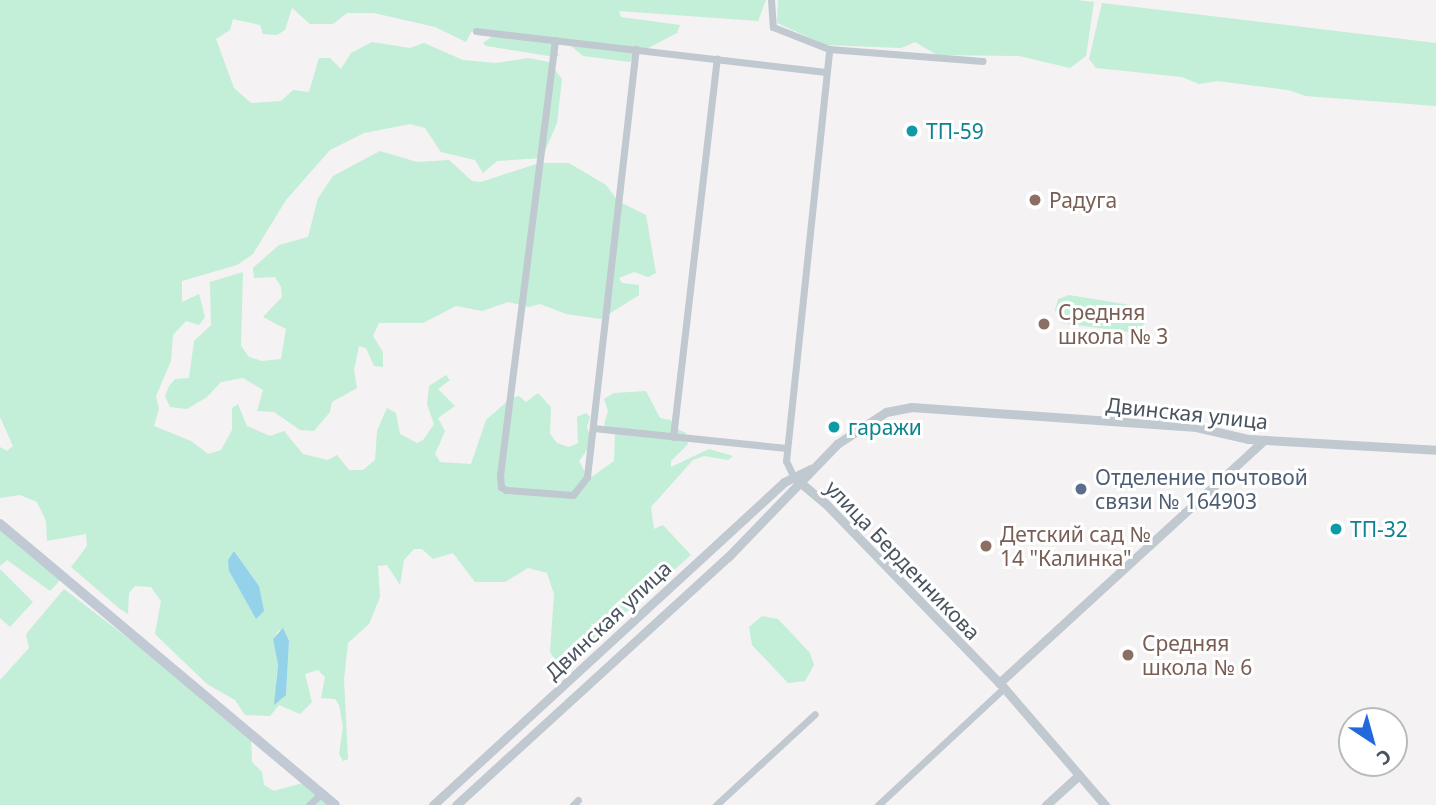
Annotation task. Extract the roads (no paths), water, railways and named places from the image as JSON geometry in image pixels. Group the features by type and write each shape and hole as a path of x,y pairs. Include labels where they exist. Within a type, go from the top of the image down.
{"main road":[{"path":"0,524 335,805"}],"street":[{"path":"771,0 773,27 829,50 983,61"},
{"path":"476,31 824,72"},
{"path":"555,40 501,486 554,495 580,492 587,477 636,49"},
{"name":"улица Берденникова","path":"829,50 824,72 787,469 793,478 825,503 1002,686 1105,805"},
{"path":"673,437 717,59"},
{"name":"Двинская улица","path":"433,805 793,478 812,468 863,422 911,407 1196,427 1248,439 1436,450"},
{"path":"593,428 787,449"},
{"path":"1245,459 1248,439"},
{"path":"878,805 1264,440"},
{"name":"Двинская улица","path":"456,805 802,484 812,468"},
{"path":"716,805 815,714"},
{"path":"1046,805 1078,775"},
{"path":"309,805 322,793"}],"water":[{"path":"234,551 259,586 264,611 256,619 229,571 228,560"},
{"path":"283,628 289,641 286,695 274,705 278,665 273,639"}],"place":[{"name":"ТП-59","path":"912,131"},
{"name":"Радуга","path":"1035,200"},
{"name":"Средняя школа № 3","path":"1044,324"},
{"name":"гаражи","path":"834,427"},
{"name":"Отделение почтовой связи № 164903","path":"1081,489"},
{"name":"ТП-32","path":"1336,529"},
{"name":"Детский сад № 14 \"Калинка\"","path":"986,546"},
{"name":"Средняя школа № 6","path":"1128,655"}]}
